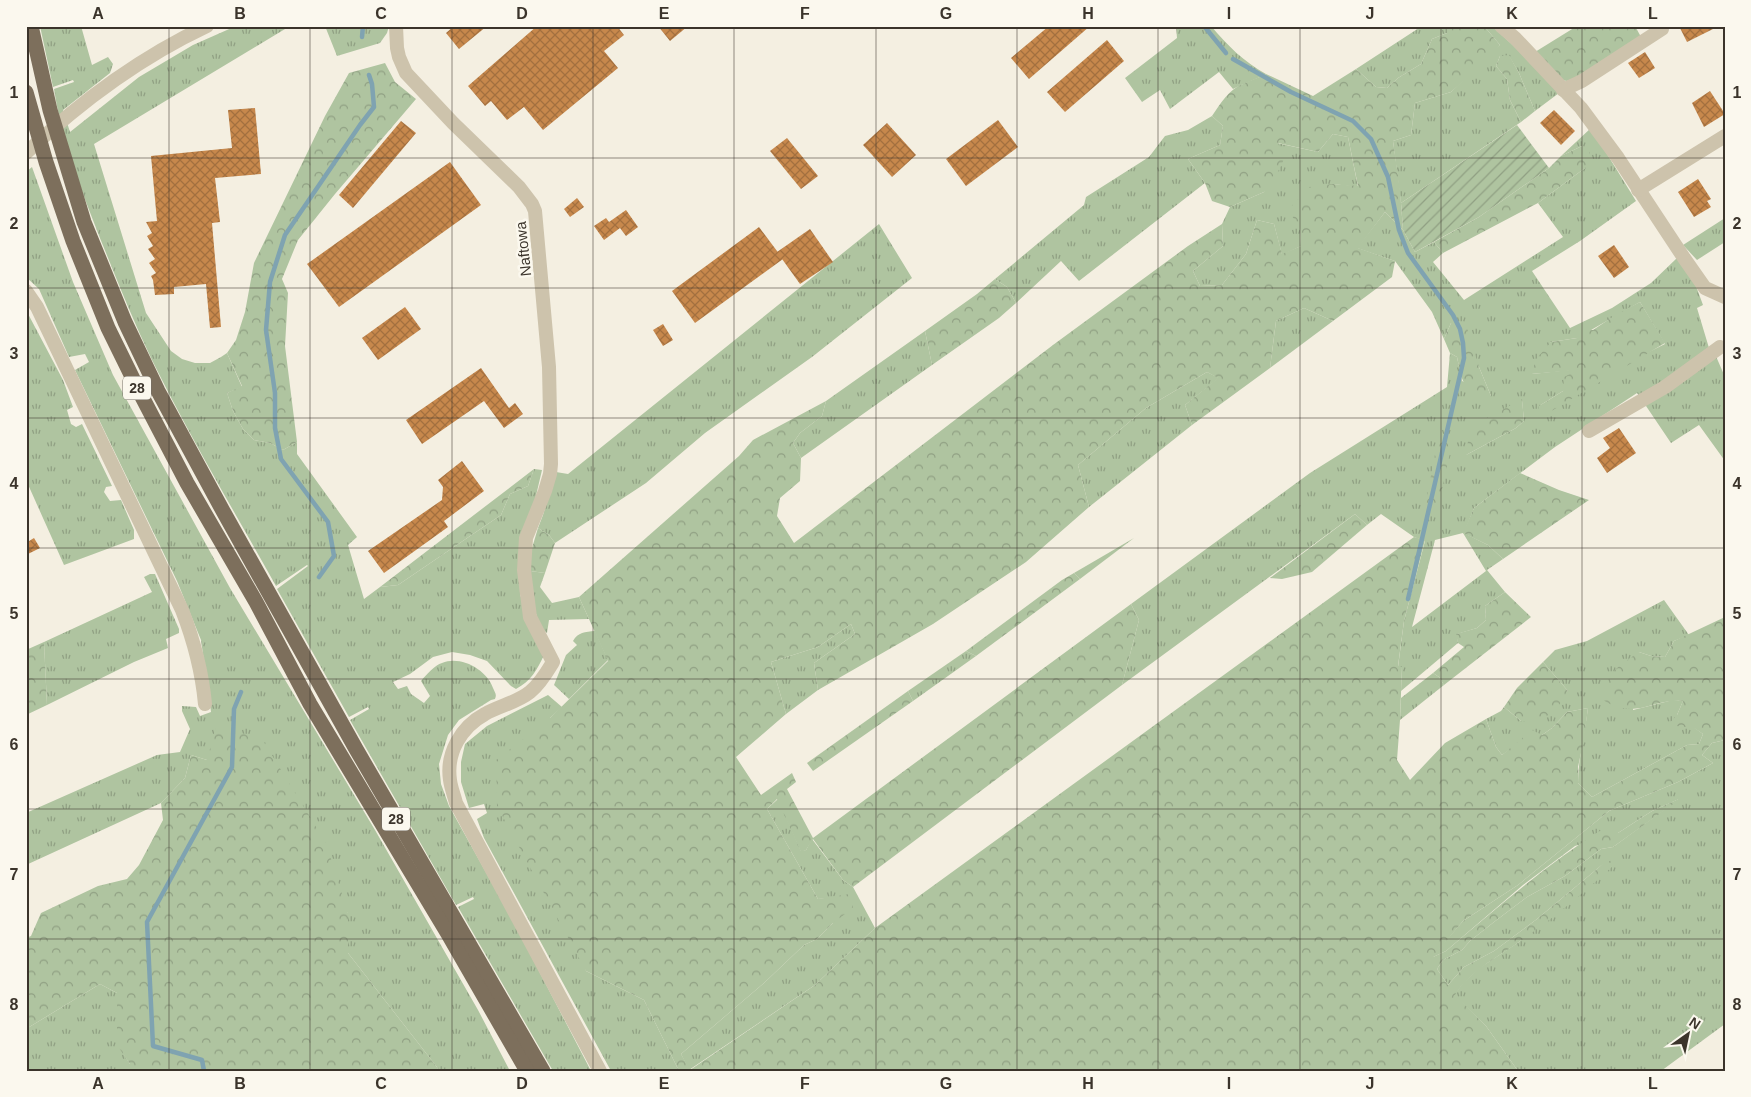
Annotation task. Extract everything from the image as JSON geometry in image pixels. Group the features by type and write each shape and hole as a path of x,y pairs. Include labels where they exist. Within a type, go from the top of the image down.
{"main road":[{"name":"28","path":"31,26 50,110 84,222 114,297 175,424 371,776 542,1071"},
{"name":"28","path":"26,92 52,183 92,290 151,416 187,483 256,602 310,704 448,934 527,1071"}],"street":[{"path":"26,153 88,100 127,70 170,44 207,26"},
{"name":"Naftowa","path":"396,26 397,48 406,73 453,123 519,187 535,211 549,366 551,464 545,491 526,538 524,570 530,617 553,662 542,680 530,693 484,714 469,726 457,740 450,760 450,780 456,803 600,1071"},
{"path":"1501,26 1515,38 1581,108 1618,158 1705,288 1725,297"},
{"path":"1563,90 1582,81 1662,29 1662,26"},
{"path":"1638,190 1725,136"},
{"path":"26,290 37,307 182,610 196,650 203,678 205,704"},
{"path":"1589,431 1666,387 1720,347"}],"green space":[{"path":"40,26 81,26 92,65 108,57 113,64 110,73 63,110 70,132 139,77 193,45 236,26 290,26 94,144 146,313 171,351 182,359 195,363 210,363 227,353 242,387 227,393 233,411 243,429 254,440 270,443 283,450 297,442 297,454 357,537 348,545 364,599 380,587 398,585 501,515 510,494 528,486 534,469 542,470 535,500 519,545 520,594 529,624 544,655 533,675 516,689 487,661 470,655 452,652 433,657 410,674 393,682 398,689 407,686 411,694 424,703 430,696 421,681 428,673 442,663 457,661 465,663 479,670 490,681 496,694 495,699 459,720 448,735 439,764 441,784 449,806 513,921 591,1071 553,1071 458,907 474,899 473,897 456,905 350,720 369,709 368,707 349,717 277,589 308,566 276,586 212,474 152,360 104,248 68,150 54,89 74,82 73,80 53,87"},
{"path":"325,26 389,26 387,33 380,43 337,56"},
{"path":"1176,26 1211,26 1236,53 1266,74 1233,89 1219,72 1170,109 1160,90 1142,102 1125,78 1177,38"},
{"path":"1422,26 1447,26 1447,33 1432,39 1421,64 1398,78 1387,88 1376,87 1356,69"},
{"path":"1447,26 1484,26 1500,45 1490,58 1451,92 1415,103 1411,135 1393,141 1403,230 1385,212 1358,248 1395,261 1392,277 1333,321 1304,308 1276,321 1270,368 1192,425 1185,405 1218,378 1207,372 1146,408 1078,465 1089,507 1026,562 933,624 818,690 814,663 855,634 851,624 818,647 771,662 786,714 736,757 761,795 792,773 796,782 787,789 813,838 1131,604 1139,620 1122,685 853,887 843,880 813,839 806,850 801,852 777,799 767,809 818,899 849,894 853,908 833,923 817,939 804,945 764,983 681,1054 690,1070 815,985 875,928 1414,537 1425,540 1404,621 1398,666 1402,667 1397,760 1410,780 1445,743 1486,719 1496,747 1502,755 1532,730 1542,735 1552,728 1567,712 1588,708 1578,767 1578,783 1592,797 1687,745 1699,744 1703,734 1694,728 1668,725 1677,715 1683,701 1672,701 1635,709 1625,709 1603,700 1605,690 1614,671 1639,652 1651,656 1665,657 1674,641 1725,617 1725,740 1712,743 1702,755 1713,763 1678,782 1609,811 1518,885 1463,921 1433,957 1446,951 1544,870 1606,827 1618,833 1652,811 1683,797 1613,847 1601,849 1565,876 1527,897 1470,941 1462,950 1443,960 1437,969 1448,985 1464,967 1494,951 1537,919 1603,864 1612,860 1614,865 1591,886 1544,924 1476,972 1455,995 1486,1026 1518,1071 679,1071 644,1000 586,971 497,806 496,760 550,718 608,661 579,597 739,456 753,440 826,401 822,416 800,433 793,443 801,458 800,481 780,498 777,516 794,543 1053,345 1188,246 1222,224 1223,246 1193,271 1200,286 1222,285 1246,254 1257,220 1274,224 1282,254 1301,246 1300,228 1288,210 1309,187 1333,184 1358,186 1348,137 1333,134 1318,152 1278,143 1284,159 1275,178 1264,192 1230,207 1212,201 1205,183 1188,159 1220,145 1223,126 1212,116 1215,111 1233,89 1266,74 1313,96 1356,69 1376,87 1387,88 1398,78 1421,64 1432,39 1447,33"},
{"path":"1484,26 1492,26 1559,93 1535,111 1519,73 1509,56 1500,56 1496,66 1507,79 1510,100 1521,122 1401,203 1393,141 1411,135 1415,103 1451,92 1500,45"},
{"path":"1577,26 1635,26 1641,37 1577,77 1567,81 1561,80 1535,52"},
{"path":"1509,55 1535,111 1521,122 1510,100 1507,79 1496,66 1500,56"},
{"path":"385,63 395,82 416,99 298,240 282,279 288,293 285,346 297,442 283,450 270,443 254,440 243,429 233,411 227,393 242,386 227,353 236,340 245,312 254,263 325,116 349,73"},
{"path":"1212,116 1223,126 1220,145 1188,159 1205,183 1079,281 1061,261 1016,303 1007,287 995,279 1084,205 1086,197 1149,157 1165,136 1188,130"},
{"path":"1517,125 1549,168 1479,217 1415,252 1403,230 1401,203"},
{"path":"1591,128 1636,201 1580,241 1532,271 1570,328 1612,308 1651,283 1677,258 1696,286 1703,305 1697,308 1709,348 1640,397 1637,393 1555,447 1474,508 1464,533 1488,545 1503,559 1487,570 1505,592 1485,606 1486,620 1477,628 1457,634 1458,643 1401,691 1402,667 1398,667 1404,621 1425,541 1414,537 1381,514 1367,525 1355,514 1122,685 1139,620 1131,604 1310,473 1447,387 1450,353 1457,357 1462,381 1491,396 1479,367 1451,323 1444,339 1432,312 1395,261 1357,248 1385,212 1403,230 1415,252 1434,242 1443,253 1433,262 1464,300 1563,237 1538,203 1585,168 1582,146 1561,156","holes":["1640,302 1665,344 1539,406 1563,391 1579,369 1532,374 1551,342 1577,338","1522,400 1524,421 1516,428 1466,455","1463,533 1486,571 1412,627 1435,540"]},
{"path":"1333,134 1348,137 1358,187 1333,184 1300,228 1301,246 1282,255 1274,224 1257,220 1246,254 1222,285 1200,286 1193,271 1223,246 1222,224 1230,207 1264,192 1277,143 1318,152"},
{"path":"1582,146 1590,152 1585,168 1538,203 1443,253 1434,242 1479,217 1549,168 1561,156"},
{"path":"32,167 73,282 113,375 230,588 375,830 478,1010 510,1071 440,1071 348,953 348,913 207,760 191,755 185,778 161,803 26,865 26,813 157,755 180,752 190,729 182,711 182,706 196,707 200,716 211,712 201,640 177,581 75,370 89,362 85,354 69,357 39,289 26,277 26,172"},
{"path":"1725,218 1725,242 1697,260 1683,245"},
{"path":"879,224 912,278 812,357 705,433 646,483 555,543 549,535 538,528 556,472 568,474"},
{"path":"995,279 1007,287 1016,303 999,318 932,365 925,331"},
{"path":"1640,302 1665,343 1543,416 1538,412 1539,406 1563,391 1564,377 1578,370 1531,374 1537,358 1551,342 1577,338 1578,328 1593,330"},
{"path":"1304,308 1333,321 1270,368 1276,321"},
{"path":"26,310 63,380 73,407 67,410 71,424 76,427 82,424 112,486 106,487 104,492 110,501 121,500 134,530 134,539 64,565 26,480"},
{"path":"1451,323 1467,328 1479,367 1491,396 1485,399 1477,396 1467,388 1462,378 1457,357 1450,353 1444,339"},
{"path":"925,331 932,365 801,458 793,443 800,433 822,416 826,401"},
{"path":"1715,354 1725,377 1725,461 1699,425 1671,443 1644,403"},
{"path":"1207,372 1219,378 1185,405 1192,425 1089,507 1078,465 1146,408"},
{"path":"1522,399 1524,421 1516,428 1466,455 1470,427"},
{"path":"1453,439 1440,499 1434,516 1423,517 1437,444"},
{"path":"534,469 528,486 510,494 501,515 398,585 380,587"},
{"path":"1520,473 1559,490 1589,500 1503,559 1488,545 1463,533 1474,508"},
{"path":"1355,514 1367,525 1312,572 1282,579 1270,578"},
{"path":"538,528 549,535 555,543 545,573 530,571 529,558"},
{"path":"1134,538 1080,579 1074,573"},
{"path":"530,571 545,573 540,587 552,603 579,597 589,619 549,620 547,633 542,628 536,613"},
{"path":"1074,573 1080,579 976,656 966,651 1062,580"},
{"path":"155,574 179,629 179,633 166,639 168,648 134,662 47,705 44,642 152,592 144,577"},
{"path":"1505,592 1531,617 1444,685 1439,677 1433,673 1464,647 1458,643 1456,634 1477,628 1486,620 1485,606"},
{"path":"1664,600 1689,635 1674,641 1665,657 1651,656 1639,652 1633,710 1673,700 1683,701 1677,715 1703,734 1699,744 1687,745 1592,797 1578,783 1580,755 1588,708 1567,712 1552,728 1542,735 1513,747 1502,755 1496,747 1486,719 1501,711 1504,707 1521,721 1568,691 1543,662 1555,650 1587,641"},
{"path":"851,624 855,634 814,663 818,690 786,714 771,662 818,647"},
{"path":"595,631 608,660 569,699 554,685 566,655 577,645 573,641 575,638 582,633"},
{"path":"44,642 47,705 26,715 26,650"},
{"path":"966,651 976,656 913,701 908,691"},
{"path":"1543,662 1568,691 1559,705 1539,723 1521,721 1504,707 1517,688"},
{"path":"1433,673 1439,677 1444,685 1400,720 1401,698"},
{"path":"908,691 913,701 813,771 807,763"},
{"path":"548,695 562,707 550,718 586,971 644,1000 679,1071 611,1071 484,838 477,819 487,813 484,804 469,808 461,782 461,762 465,744 487,726"},
{"path":"216,726 262,739 326,843 348,913 348,953 440,1071 130,1071 130,1064 117,1045 117,993 100,984 26,1029 26,938 31,936 41,913 98,886 127,879 139,865 163,820 161,803 185,778 191,755 207,760"},
{"path":"1725,740 1725,1024 1661,1071 1518,1071 1486,1026 1454,995 1463,983 1478,969 1519,942 1603,864 1537,919 1494,951 1464,967 1448,985 1437,969 1443,960 1462,950 1470,941 1527,897 1565,876 1601,849 1613,847 1679,799 1652,811 1618,833 1575,846 1523,885 1446,951 1431,958 1463,921 1518,885 1609,811 1678,782 1713,763 1702,755 1712,743"},
{"path":"778,799 801,851 806,850 812,839 843,880 853,887 875,928 815,985 689,1070 681,1054 764,983 804,945 817,939 833,923 830,898 818,899 767,809"},
{"path":"100,984 117,993 118,1045 130,1064 130,1071 26,1071 26,1029"}],"building":[{"path":"454,26 487,26 459,49 446,33"},
{"path":"537,26 617,26 624,35 604,51 618,68 543,130 524,107 507,120 491,101 485,106 468,86"},
{"path":"658,26 688,26 670,41"},
{"path":"1049,26 1090,26 1029,79 1011,58"},
{"path":"1679,26 1719,26 1687,42"},
{"path":"1107,40 1124,61 1065,112 1047,92"},
{"path":"1645,52 1655,68 1639,78 1628,63"},
{"path":"1710,91 1725,114 1704,127 1692,103"},
{"path":"255,108 261,174 215,178 220,222 212,223 221,327 210,328 206,284 174,287 174,294 155,295 151,276 156,273 149,263 155,259 148,249 153,246 147,236 152,233 146,222 157,221 151,156 232,148 228,110"},
{"path":"1554,110 1575,131 1561,145 1540,123"},
{"path":"998,120 1018,147 966,186 946,159"},
{"path":"401,121 416,133 353,208 339,195"},
{"path":"887,123 916,155 892,177 863,145"},
{"path":"787,138 818,176 801,189 770,151"},
{"path":"450,162 481,205 339,307 307,264"},
{"path":"1698,179 1711,199 1707,201 1711,207 1694,217 1678,192"},
{"path":"577,198 584,207 570,217 564,209"},
{"path":"626,210 638,227 626,236 620,228 604,240 594,226 606,218 609,222"},
{"path":"759,227 783,259 695,323 672,291"},
{"path":"810,229 833,262 800,284 777,252"},
{"path":"1614,245 1629,267 1614,278 1598,256"},
{"path":"405,307 421,329 378,360 362,338"},
{"path":"663,324 673,340 663,346 653,330"},
{"path":"481,368 509,408 515,403 523,414 504,428 484,401 422,444 406,420"},
{"path":"1619,428 1636,453 1607,473 1597,458 1610,448 1603,438"},
{"path":"462,461 484,491 444,521 448,527 384,573 368,551 442,500 443,487 438,480"},
{"path":"34,538 40,548 26,555 26,543"}],"waterway":[{"path":"362,37 363,26"},
{"path":"1204,26 1226,53"},
{"path":"1233,59 1291,92 1353,121 1371,139 1388,177 1399,230 1408,253 1453,315 1460,329 1464,358 1408,599"},
{"path":"319,577 334,556 328,522 281,459 275,428 275,393 266,330 270,282 285,235 374,107 372,84 369,75"},
{"path":"204,1071 202,1060 153,1046 147,922 232,767 234,709 241,692"}]}
